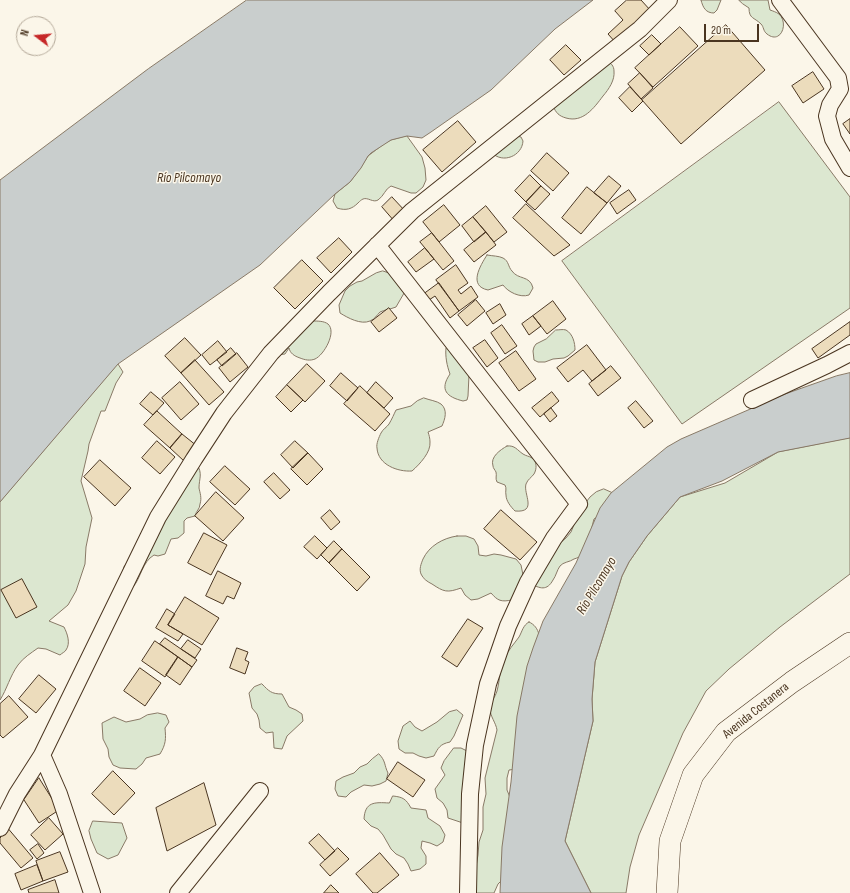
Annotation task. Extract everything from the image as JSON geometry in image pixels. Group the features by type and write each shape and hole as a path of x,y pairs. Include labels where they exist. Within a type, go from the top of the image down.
{"street":[{"path":"0,828 17,794 42,756 158,517 224,413 271,353 377,245 412,212 640,29 669,0"},
{"path":"780,0 838,78 840,89 830,105 827,116 833,139 850,168"},
{"path":"377,245 580,504 554,538 528,582 508,626 488,684 475,745 470,794 468,893"},
{"path":"752,400 850,353"},
{"name":"Avenida Costanera","path":"667,893 670,840 692,775 726,732 792,682 850,643"},
{"path":"42,756 59,794 92,893"},
{"path":"178,893 260,791"}],"green space":[{"path":"701,0 721,0 717,10 714,13 705,10"},
{"path":"739,0 768,0 770,10 779,14 782,18 783,27 780,35 772,37 767,34 763,26 751,16 749,8"},
{"path":"607,61 613,68 613,81 592,110 583,116 572,119 558,114 553,106"},
{"path":"779,102 850,197 850,308 682,424 562,261"},
{"path":"407,136 422,157 426,180 423,187 416,193 411,193 391,186 382,197 376,201 363,199 349,209 337,208 333,201 335,194 350,182 368,156 385,143"},
{"path":"517,136 521,137 523,141 522,146 516,154 511,157 501,158 492,153"},
{"path":"487,255 503,258 517,276 527,279 533,288 529,295 522,296 514,294 503,285 488,290 482,288 478,284 477,275"},
{"path":"383,271 398,276 407,288 396,307 380,312 373,319 366,322 355,320 340,313 339,305 345,291 350,286"},
{"path":"313,321 325,322 328,324 331,332 328,343 319,357 311,360 304,359 293,354 289,348 285,354 277,355 271,343 274,339 290,330"},
{"path":"556,330 566,330 570,334 575,344 575,350 564,358 553,359 545,362 538,362 534,360 533,351 536,344 546,339"},
{"path":"449,346 469,375 467,400 463,401 449,395 445,389 445,384 450,374 446,354 446,348"},
{"path":"118,364 123,372 116,383 105,411 101,411 89,444 81,481 92,518 86,547 85,564 76,591 68,605 49,621 64,627 68,638 66,651 60,655 46,649 38,648 27,656 15,669 0,700 0,502"},
{"path":"424,398 441,404 445,409 442,426 428,432 430,441 429,450 412,471 395,469 385,463 378,454 377,445 381,433 389,424 396,410 411,406"},
{"path":"850,438 850,574 780,627 729,669 706,691 683,733 639,835 630,867 626,893 591,893 565,841 593,721 592,699 595,662 622,576 629,562 647,536 680,497 725,483 778,452"},
{"path":"507,446 514,447 523,454 534,459 536,463 535,472 526,484 528,506 522,511 515,511 509,504 506,497 505,485 497,482 496,472 492,463 494,457"},
{"path":"197,465 200,473 199,488 201,500 195,516 187,518 184,521 184,533 178,538 171,539 165,554 158,556 154,555 150,558 133,587 129,586 122,574 124,567"},
{"path":"604,489 613,493 597,517 594,519 588,543 582,555 561,565 551,584 548,586 540,588 530,583 560,543 571,532 580,510 590,497 596,492"},
{"path":"457,536 466,536 474,539 478,546 479,555 486,556 494,554 516,559 521,565 524,580 512,600 500,600 491,593 478,599 471,600 465,595 461,588 446,591 440,589 423,577 420,572 420,566 429,550 437,543"},
{"path":"529,622 536,627 539,635 517,769 509,770 507,778 507,790 516,812 503,879 498,884 494,893 474,893 473,884 479,842 483,830 483,807 486,794 485,778 497,730 490,707 497,691 506,655 519,637 524,627"},
{"path":"262,684 270,692 282,694 289,707 302,714 303,721 287,736 282,749 274,748 273,732 266,733 260,728 257,714 252,708 249,693 254,687"},
{"path":"457,710 463,715 454,736 450,742 440,747 434,756 426,758 413,753 405,753 399,749 398,741 403,726 410,721 415,727 422,731 437,722 449,712"},
{"path":"158,713 166,715 169,722 165,728 165,741 160,754 146,758 136,769 120,768 113,765 103,739 102,723 114,717 126,722"},
{"path":"454,748 461,748 469,752 463,823 448,818 447,810 443,803 437,798 435,789 445,775 441,768 444,761"},
{"path":"379,754 384,761 388,773 386,781 372,786 364,785 351,792 346,797 338,796 335,789 336,781 354,773"},
{"path":"393,796 404,799 411,808 426,810 428,818 440,826 445,835 443,842 437,846 422,841 421,848 426,856 426,864 420,869 411,871 404,858 396,854 391,849 378,829 371,826 364,819 368,806 375,803 389,803"},
{"path":"93,821 122,823 127,838 118,855 108,859 97,853 89,831"}],"water":[{"name":"Río Pilcomayo","path":"247,0 593,0 555,29 491,90 431,132 422,138 407,136 391,140 371,153 350,182 335,194 260,265 118,364 0,502 0,180 148,69"},
{"path":"850,373 850,438 778,452 722,481 680,497 647,536 629,562 622,576 595,662 592,699 593,721 565,841 591,893 500,893 502,847 511,782 517,716 527,666 543,621 576,563 600,508 611,493 667,447 681,439 785,394 836,376"}],"building":[{"path":"627,0 641,0 651,11 616,43 608,34 623,20 615,11"},
{"path":"726,25 765,70 681,144 642,100"},
{"path":"680,27 698,46 653,87 635,68"},
{"path":"652,35 661,44 649,55 640,46"},
{"path":"566,45 581,60 564,75 550,60"},
{"path":"813,72 824,89 803,103 792,86"},
{"path":"640,73 653,88 641,99 628,84"},
{"path":"630,87 643,101 632,112 619,98"},
{"path":"850,119 850,134 843,124"},
{"path":"458,121 476,142 442,172 423,150"},
{"path":"547,153 569,173 553,191 531,171"},
{"path":"530,175 541,186 526,202 515,191"},
{"path":"609,176 621,186 607,203 594,193"},
{"path":"541,186 550,194 535,210 526,202"},
{"path":"587,187 607,203 581,234 562,218"},
{"path":"629,190 636,200 617,214 610,203"},
{"path":"392,197 406,212 395,222 382,207"},
{"path":"526,204 570,245 554,256 513,218"},
{"path":"444,205 460,225 439,242 423,222"},
{"path":"486,206 507,232 494,242 473,217"},
{"path":"473,217 486,232 474,242 462,226"},
{"path":"486,232 496,245 474,262 464,250"},
{"path":"432,233 454,261 443,270 420,242"},
{"path":"339,238 352,252 331,273 317,258"},
{"path":"425,248 434,259 416,272 408,262"},
{"path":"302,260 323,281 295,309 274,288"},
{"path":"456,265 468,283 458,290 461,294 471,286 478,297 459,311 436,280"},
{"path":"439,283 459,311 450,318 435,296 429,300 424,294"},
{"path":"476,300 485,311 467,326 458,315"},
{"path":"553,301 566,319 547,334 533,316"},
{"path":"500,304 506,315 493,324 486,313"},
{"path":"389,308 397,318 379,332 371,322"},
{"path":"533,316 541,326 529,335 522,324"},
{"path":"850,322 850,335 818,358 812,349"},
{"path":"502,325 517,346 505,354 491,333"},
{"path":"185,338 201,355 181,373 165,356"},
{"path":"485,340 498,358 487,367 473,348"},
{"path":"218,341 227,352 210,365 202,355"},
{"path":"587,345 606,370 592,381 583,370 568,382 557,368"},
{"path":"231,348 236,354 222,366 217,360"},
{"path":"516,351 536,379 519,391 499,363"},
{"path":"237,353 248,367 230,382 219,368"},
{"path":"195,360 224,392 209,405 181,373"},
{"path":"307,364 325,381 305,402 287,385"},
{"path":"611,366 621,378 598,396 589,384"},
{"path":"341,373 358,388 347,401 330,386"},
{"path":"180,382 199,404 181,420 162,398"},
{"path":"376,382 393,398 384,408 367,393"},
{"path":"287,385 303,400 291,412 276,397"},
{"path":"360,386 390,414 375,431 344,404"},
{"path":"151,392 164,403 153,415 140,404"},
{"path":"552,392 559,401 540,417 532,408"},
{"path":"636,401 653,421 644,428 628,408"},
{"path":"551,408 557,416 550,422 544,414"},
{"path":"157,411 182,434 170,448 144,425"},
{"path":"182,434 197,446 184,461 170,448"},
{"path":"157,441 175,457 160,474 142,458"},
{"path":"295,441 308,453 293,468 281,455"},
{"path":"308,453 323,469 307,485 291,469"},
{"path":"100,460 131,488 115,506 84,477"},
{"path":"225,466 250,489 235,505 210,482"},
{"path":"274,473 290,490 280,499 264,482"},
{"path":"216,492 244,518 223,541 195,516"},
{"path":"330,510 340,522 331,530 321,518"},
{"path":"501,510 537,542 520,560 484,529"},
{"path":"204,533 227,545 211,575 188,563"},
{"path":"315,536 327,548 317,559 304,547"},
{"path":"334,541 342,549 329,563 321,555"},
{"path":"342,549 370,577 357,591 329,563"},
{"path":"218,571 241,583 234,599 227,596 223,604 206,596"},
{"path":"22,579 37,607 16,618 1,590"},
{"path":"185,597 219,618 202,645 168,625"},
{"path":"167,609 175,614 168,625 183,634 178,641 156,628"},
{"path":"468,619 483,628 457,667 442,657"},
{"path":"165,638 197,660 192,667 160,644"},
{"path":"188,640 201,649 195,658 181,649"},
{"path":"155,641 178,657 165,677 142,661"},
{"path":"237,648 248,652 245,660 249,662 245,674 230,668"},
{"path":"178,657 192,667 180,685 166,675"},
{"path":"140,668 161,683 145,706 124,691"},
{"path":"39,675 56,689 36,713 19,699"},
{"path":"9,696 28,717 3,738 0,735 0,704"},
{"path":"398,762 425,780 413,797 387,779"},
{"path":"113,771 135,793 114,815 92,794"},
{"path":"39,778 59,810 39,823 24,800"},
{"path":"204,783 216,825 167,851 156,808"},
{"path":"49,818 63,834 45,850 31,835"},
{"path":"6,826 33,858 21,868 0,843 0,839"},
{"path":"319,834 335,851 325,860 309,843"},
{"path":"38,844 44,853 37,859 30,850"},
{"path":"338,848 349,859 330,876 320,865"},
{"path":"60,852 68,872 43,881 36,861"},
{"path":"380,853 399,875 377,893 373,893 356,874"},
{"path":"37,865 43,881 21,890 15,874"},
{"path":"55,880 59,893 29,893 28,890"},
{"path":"331,885 339,893 324,893"}]}
